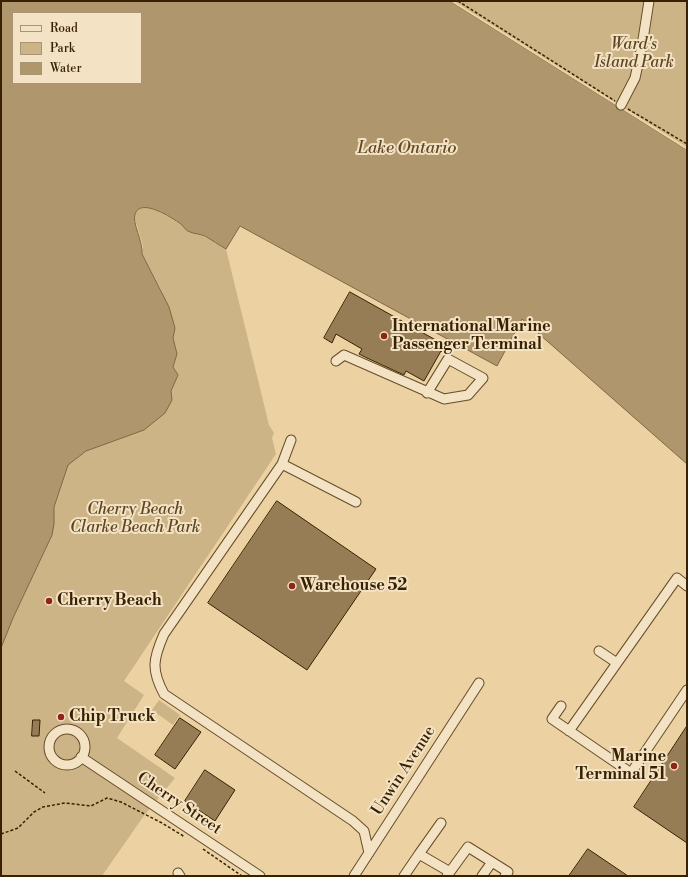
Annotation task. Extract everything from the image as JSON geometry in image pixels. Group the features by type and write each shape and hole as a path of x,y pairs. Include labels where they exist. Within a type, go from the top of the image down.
{"street":[{"path":"621,105 635,78 649,1"},
{"path":"336,360 344,355 428,393 444,399 468,395 483,378 448,359 428,393"},
{"path":"291,440 282,464 164,634 157,651 155,668 158,684 164,694 353,821 364,831 369,852"},
{"path":"282,464 356,502"},
{"path":"569,731 677,578 687,586"},
{"path":"599,651 617,663"},
{"name":"Unwin Avenue","path":"354,876 478,683"},
{"path":"561,706 552,719 631,773 687,690"},
{"name":"Cherry Street","path":"81,757 260,876"},
{"path":"404,876 441,823"},
{"path":"419,854 448,874 468,847 508,872 505,876"},
{"path":"482,876 492,862"}],"path":[{"path":"458,1 621,105 687,144"},
{"path":"15,771 45,793"},
{"path":"1,834 18,828 34,812 43,807 65,803 92,806 107,798 121,802 162,823 189,840"},
{"path":"201,848 242,876"}],"green space":[{"name":"Ward's Island Park","path":"450,1 687,1 687,150"},
{"name":"Cherry Beach Clarke Beach Park","path":"147,207 158,211 181,224 189,232 204,236 226,249 269,425 274,433 272,438 276,454 124,681 144,695 117,738 175,778 143,817 102,876 1,876 1,648 13,618 52,535 54,507 68,465 86,451 144,430 172,400 171,391 178,375 173,367 177,354 173,338 175,328 161,290 142,254 143,246 135,219 135,213 140,208"},
{"path":"159,700 180,715 173,725 152,710"}],"water":[{"name":"Lake Ontario","path":"1,1 450,1 687,150 687,464 522,319 497,366 240,226 226,249 205,236 186,230 181,224 157,210 150,208 138,209 134,218 142,254 169,307 175,328 173,338 177,354 173,367 178,375 171,391 172,400 165,413 144,430 86,451 68,465 54,507 54,524 52,535 13,618 1,648"}],"pier":[{"path":"450,1 454,1 687,147 687,150"}],"building":[{"name":"International Marine Passenger Terminal","path":"350,292 450,348 448,353 445,354 441,351 424,381 406,371 404,375 359,354 362,349 336,334 332,343 324,338"},
{"name":"Warehouse 52","path":"277,501 376,569 307,670 208,603"},
{"path":"180,718 201,732 175,769 155,755"},
{"path":"33,720 40,720 39,736 32,736"},
{"name":"Marine Terminal 51","path":"687,726 687,843 634,807"},
{"path":"205,770 235,790 215,821 185,801"},
{"path":"588,849 628,876 569,876"}],"place":[{"name":"International Marine Passenger Terminal","path":"384,336"},
{"name":"Warehouse 52","path":"292,586"},
{"name":"Cherry Beach","path":"49,601"},
{"name":"Chip Truck","path":"61,717"},
{"name":"Marine Terminal 51","path":"674,766"}]}
